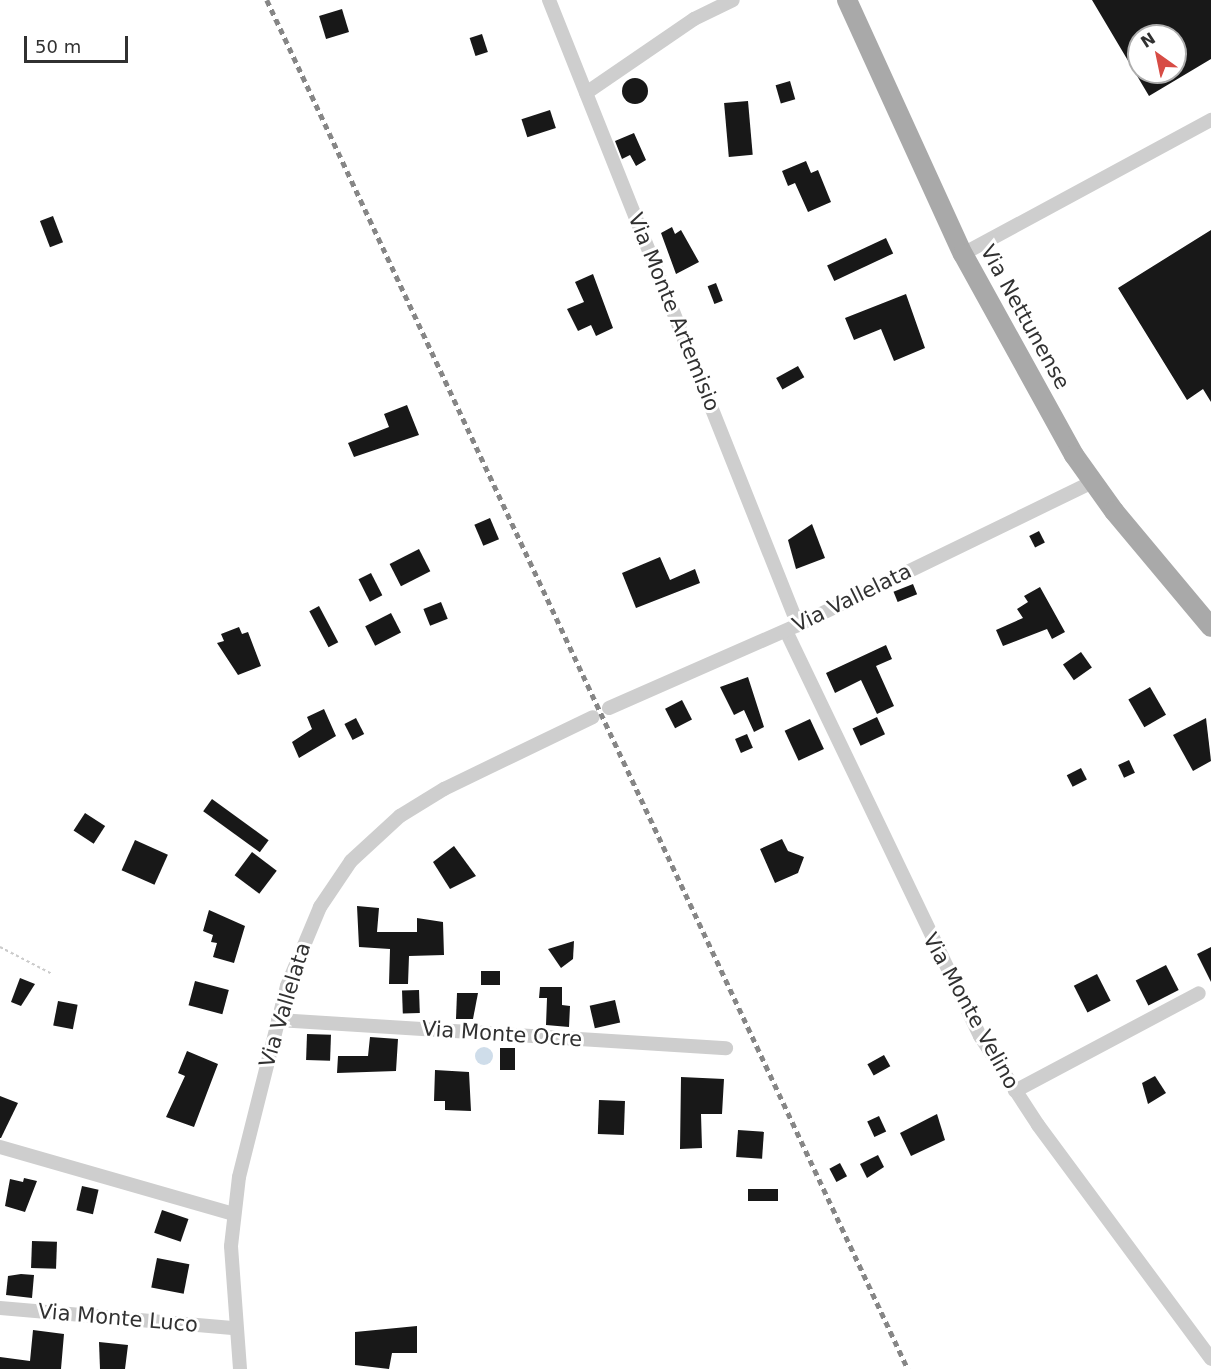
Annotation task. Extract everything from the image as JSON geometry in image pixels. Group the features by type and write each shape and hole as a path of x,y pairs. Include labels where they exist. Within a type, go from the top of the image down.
{"main road":[{"name":"Via Nettunense","path":"847,0 963,254 1092,482 1211,627"}],"street":[{"name":"Via Monte Artemisio","path":"549,0 792,628"},
{"path":"586,93 694,20 733,0"},
{"path":"963,254 1211,120"},
{"name":"Via Vallelata","path":"609,708 792,628 1092,482"},
{"name":"Via Monte Velino","path":"792,628 952,985 1015,1091 1211,1359"},
{"name":"Via Vallelata","path":"240,1369 235,1328 234,1214 244,1149 278,1020 320,907 372,840 444,789 593,717"},
{"path":"1015,1091 1199,993"},
{"name":"Via Monte Ocre","path":"278,1020 726,1048"},
{"path":"0,1147 234,1214"},
{"name":"Via Monte Luco","path":"0,1308 235,1328"}],"path":[{"path":"0,947 52,974"}],"water":[{"path":"484,1047 490,1050 493,1056 490,1062 484,1065 478,1062 475,1056 478,1050"}],"building":[{"path":"1092,0 1211,0 1211,59 1187,73 1187,24 1127,24 1127,59"},
{"path":"342,9 349,32 326,39 319,16"},
{"path":"482,34 488,52 476,56 470,38"},
{"path":"635,78 645,81 648,91 645,101 635,104 625,101 622,91 625,81"},
{"path":"790,81 795,99 781,103 776,85"},
{"path":"1142,84 1169,84 1149,96"},
{"path":"748,101 753,155 729,157 724,103"},
{"path":"550,110 556,128 527,137 521,119"},
{"path":"634,133 646,160 636,166 630,155 622,159 615,141"},
{"path":"806,161 811,173 818,170 831,202 808,212 795,183 788,186 782,171"},
{"path":"53,216 63,242 50,247 40,221"},
{"path":"672,227 675,234 681,230 699,262 676,274 661,233"},
{"path":"1211,230 1211,402 1203,389 1187,400 1118,288"},
{"path":"886,238 893,253 834,281 827,265"},
{"path":"593,274 613,328 596,336 591,325 578,331 567,309 584,302 575,282"},
{"path":"716,283 723,301 714,304 708,286"},
{"path":"906,294 925,348 894,361 881,329 854,340 845,318"},
{"path":"798,366 804,377 782,389 776,378"},
{"path":"407,405 419,435 354,457 348,443 389,427 384,414"},
{"path":"490,518 499,539 483,546 474,525"},
{"path":"812,524 825,558 796,569 788,540"},
{"path":"1039,531 1045,543 1035,548 1029,536"},
{"path":"419,549 430,571 401,586 390,564"},
{"path":"660,557 670,580 695,569 700,583 636,608 622,573"},
{"path":"371,573 382,595 370,602 359,579"},
{"path":"913,584 917,594 898,602 894,592"},
{"path":"1040,587 1065,632 1052,639 1047,629 1003,646 996,630 1023,618 1017,609 1028,602 1024,596"},
{"path":"441,602 448,619 430,626 423,609"},
{"path":"319,606 338,642 329,647 309,611"},
{"path":"391,613 401,633 375,646 365,626"},
{"path":"239,627 242,634 248,632 261,666 238,675 217,643 224,641 221,634"},
{"path":"886,645 892,659 876,666 894,706 877,714 861,680 835,693 826,673"},
{"path":"1081,652 1092,668 1074,680 1063,665"},
{"path":"748,677 764,727 754,732 744,710 734,715 720,687"},
{"path":"1150,687 1166,715 1144,727 1128,700"},
{"path":"682,700 692,720 675,728 665,709"},
{"path":"324,709 336,736 299,758 292,742 312,729 307,717"},
{"path":"877,717 885,734 861,746 853,728"},
{"path":"356,718 364,734 353,740 344,724"},
{"path":"1206,718 1211,761 1193,771 1173,735"},
{"path":"810,719 824,749 799,761 785,731"},
{"path":"747,734 753,748 741,753 735,739"},
{"path":"1129,760 1135,773 1124,778 1118,765"},
{"path":"1081,768 1087,780 1073,787 1067,775"},
{"path":"212,799 269,840 260,852 203,811"},
{"path":"85,813 105,826 94,844 74,831"},
{"path":"782,839 788,851 804,857 798,873 775,883 760,849"},
{"path":"135,840 168,855 154,885 122,870"},
{"path":"454,846 476,876 450,889 433,862"},
{"path":"252,852 277,871 259,894 235,875"},
{"path":"357,906 379,908 377,932 417,932 417,918 443,922 444,955 409,956 408,984 389,984 390,949 359,947"},
{"path":"209,910 245,926 234,963 213,957 217,943 211,942 213,935 203,931"},
{"path":"574,941 573,959 561,968 548,949"},
{"path":"1211,947 1211,982 1197,954"},
{"path":"1166,965 1179,990 1148,1005 1136,980"},
{"path":"481,971 500,971 500,985 481,985"},
{"path":"1097,974 1111,1001 1087,1013 1074,986"},
{"path":"20,978 35,984 21,1006 11,1002"},
{"path":"195,981 229,990 222,1014 189,1005"},
{"path":"540,987 562,987 562,1005 570,1006 569,1027 546,1025 547,998 539,998"},
{"path":"419,990 420,1013 403,1014 402,991"},
{"path":"457,993 478,993 473,1019 456,1019"},
{"path":"615,1000 620,1022 595,1028 590,1006"},
{"path":"58,1001 78,1005 73,1029 53,1026"},
{"path":"307,1034 331,1035 330,1061 306,1060"},
{"path":"370,1037 398,1039 396,1071 337,1073 338,1056 368,1056"},
{"path":"500,1048 515,1048 515,1070 500,1070"},
{"path":"187,1051 218,1064 194,1127 166,1117 185,1076 178,1073"},
{"path":"884,1055 890,1066 874,1076 867,1064"},
{"path":"435,1070 469,1072 471,1111 445,1110 445,1101 434,1101"},
{"path":"1155,1076 1166,1093 1148,1104 1142,1083"},
{"path":"681,1077 724,1079 722,1114 701,1114 702,1148 680,1149"},
{"path":"0,1096 18,1103 1,1138 0,1138"},
{"path":"599,1100 625,1101 624,1135 598,1134"},
{"path":"937,1114 945,1140 911,1156 900,1133"},
{"path":"879,1116 886,1131 874,1137 867,1121"},
{"path":"738,1130 764,1132 762,1159 736,1157"},
{"path":"878,1155 884,1167 867,1178 860,1164"},
{"path":"840,1163 847,1176 836,1182 829,1169"},
{"path":"24,1178 37,1181 25,1212 5,1206 10,1179 23,1182"},
{"path":"82,1186 99,1190 93,1214 76,1210"},
{"path":"748,1189 778,1189 778,1201 748,1201"},
{"path":"162,1210 188,1219 181,1242 154,1233"},
{"path":"32,1241 57,1242 56,1269 31,1268"},
{"path":"157,1258 189,1264 184,1294 151,1287"},
{"path":"34,1275 32,1298 6,1295 8,1276"},
{"path":"417,1326 417,1353 392,1353 389,1369 355,1365 355,1332"},
{"path":"33,1330 64,1334 61,1369 0,1369 0,1357 30,1361"},
{"path":"99,1342 128,1345 125,1369 100,1369"}],"railway":[{"path":"267,0 908,1369"}]}
